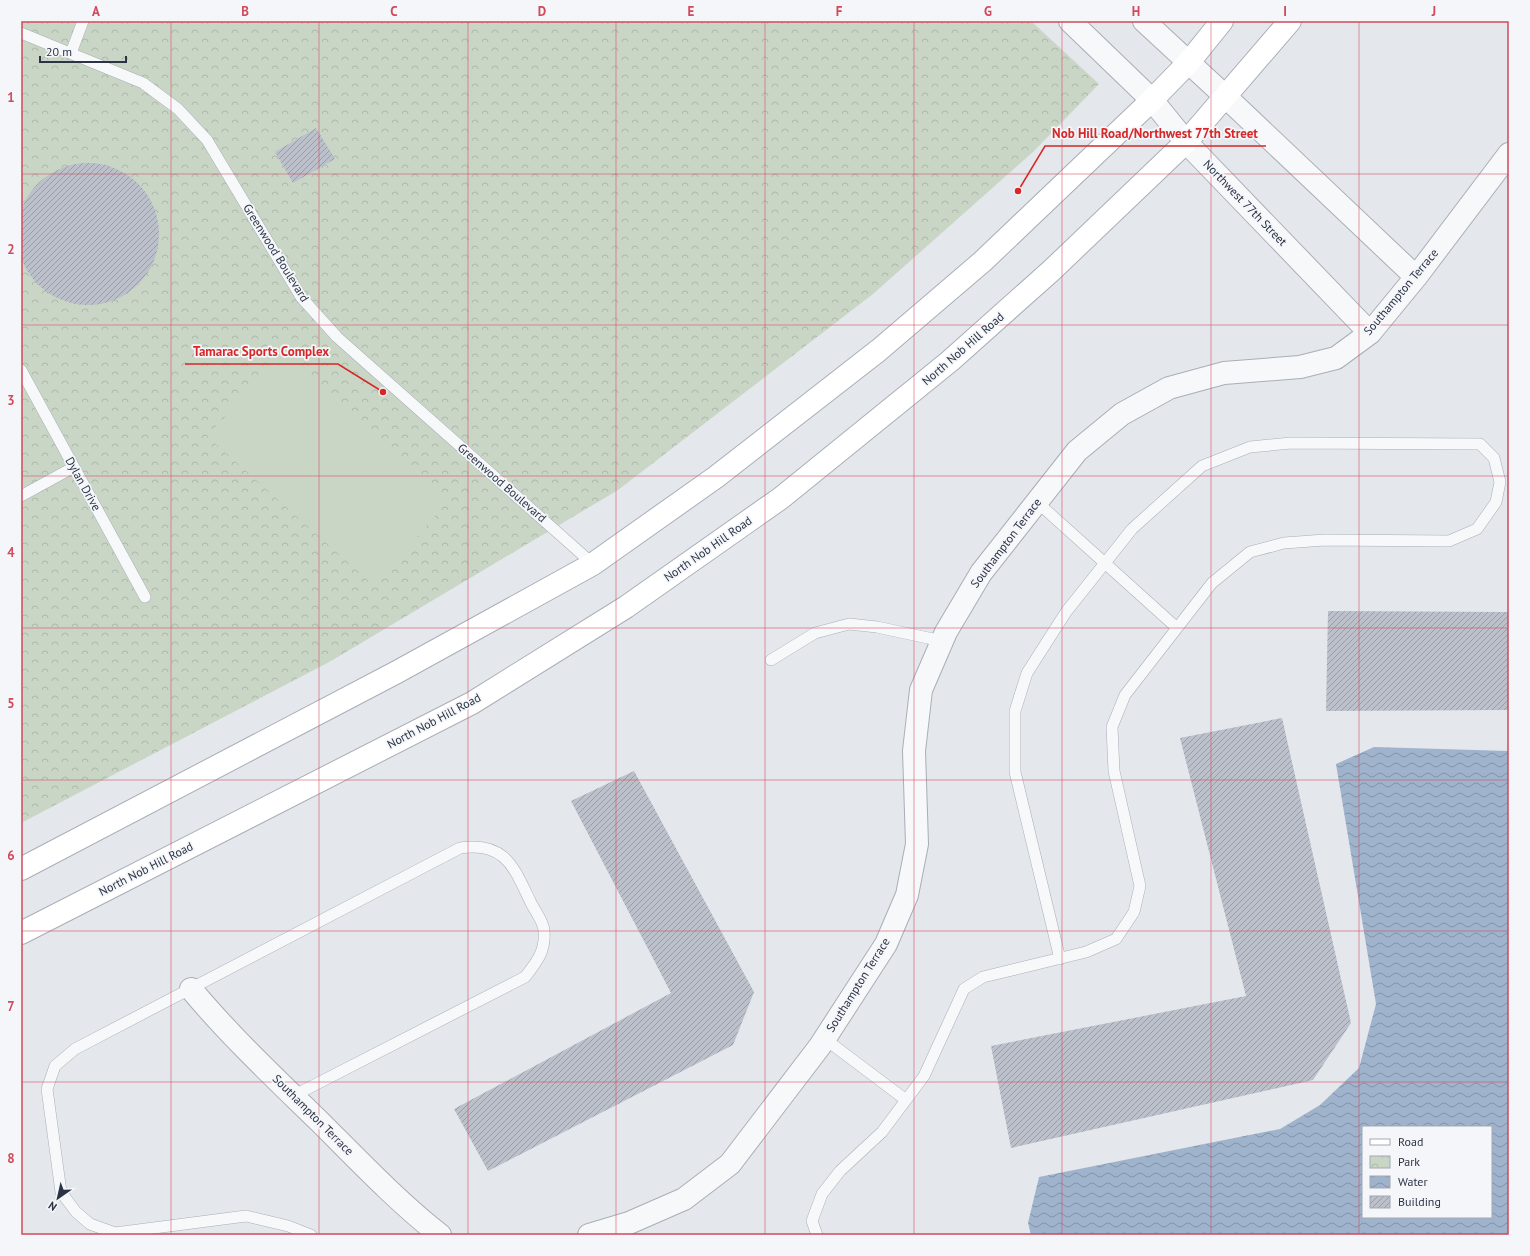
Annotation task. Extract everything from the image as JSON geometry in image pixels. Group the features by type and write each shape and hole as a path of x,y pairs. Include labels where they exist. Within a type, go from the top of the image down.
{"main road":[{"path":"21,869 397,672 593,564 716,477 879,350 982,262 1152,100 1189,62 1222,21"},
{"name":"North Nob Hill Road","path":"21,932 472,703 626,607 781,498 950,361 1052,270 1186,142 1290,21"}],"street":[{"name":"Northwest 77th Street","path":"1070,21 1152,100 1186,142 1370,333"},
{"path":"1144,21 1416,277"},
{"name":"Southampton Terrace","path":"589,1235 629,1223 684,1199 730,1164 825,1039 886,944 907,895 917,844 914,751 921,690 942,641 981,573 1077,451 1122,414 1169,388 1224,373 1300,367 1336,358 1370,333 1416,277 1509,154"},
{"name":"Southampton Terrace","path":"191,988 205,1006 293,1096 432,1233"}],"lane":[{"path":"71,53 84,21"},
{"name":"Greenwood Boulevard","path":"21,33 143,83 178,109 207,140 301,297 337,337 593,564"},
{"name":"Dylan Drive","path":"21,370 145,597"},
{"path":"817,1235 812,1221 822,1194 840,1171 882,1132 924,1076 964,989 984,977 1060,959 1086,952 1116,939 1134,912 1140,886 1114,770 1112,727 1125,695 1212,583 1250,552 1284,543 1325,540 1449,541 1477,529 1496,502 1500,482 1494,458 1480,444 1291,443 1250,447 1202,466 1132,529 1104,563 1066,612 1026,673 1015,711 1015,772 1060,959"},
{"path":"21,496 74,467"},
{"path":"1037,502 1177,628"},
{"path":"771,660 815,633 848,624 877,627 942,641"},
{"path":"293,1096 525,977 541,956 544,930 512,864 495,851 476,846 460,848 75,1049 55,1066 47,1089 61,1192 76,1212 90,1224 115,1233 246,1216 288,1226 311,1235"},
{"path":"825,1039 906,1100"}],"green space":[{"path":"21,21 1031,21 1099,84 1033,152 873,294 618,490 331,661 21,823"},
{"path":"282,356 446,503 374,586 207,436"}],"water":[{"path":"1374,747 1509,751 1509,1235 1031,1235 1028,1223 1039,1177 1280,1129 1320,1105 1359,1068 1376,1004 1336,764"}],"building":[{"path":"316,128 335,159 293,183 275,152"},
{"path":"88,163 109,166 133,179 143,189 156,213 159,234 156,255 143,279 133,289 109,302 88,305 67,302 43,289 33,279 20,255 17,234 20,213 33,189 43,179 67,166"},
{"path":"1328,611 1509,612 1509,710 1326,711"},
{"path":"1282,718 1351,1023 1313,1080 1011,1148 991,1046 1246,996 1180,738"},
{"path":"634,771 754,992 733,1045 488,1171 454,1109 671,993 571,801"}],"place":[{"name":"Nob Hill Road/Northwest 77th Street","path":"1018,191"},
{"name":"Tamarac Sports Complex","path":"383,392"}]}
